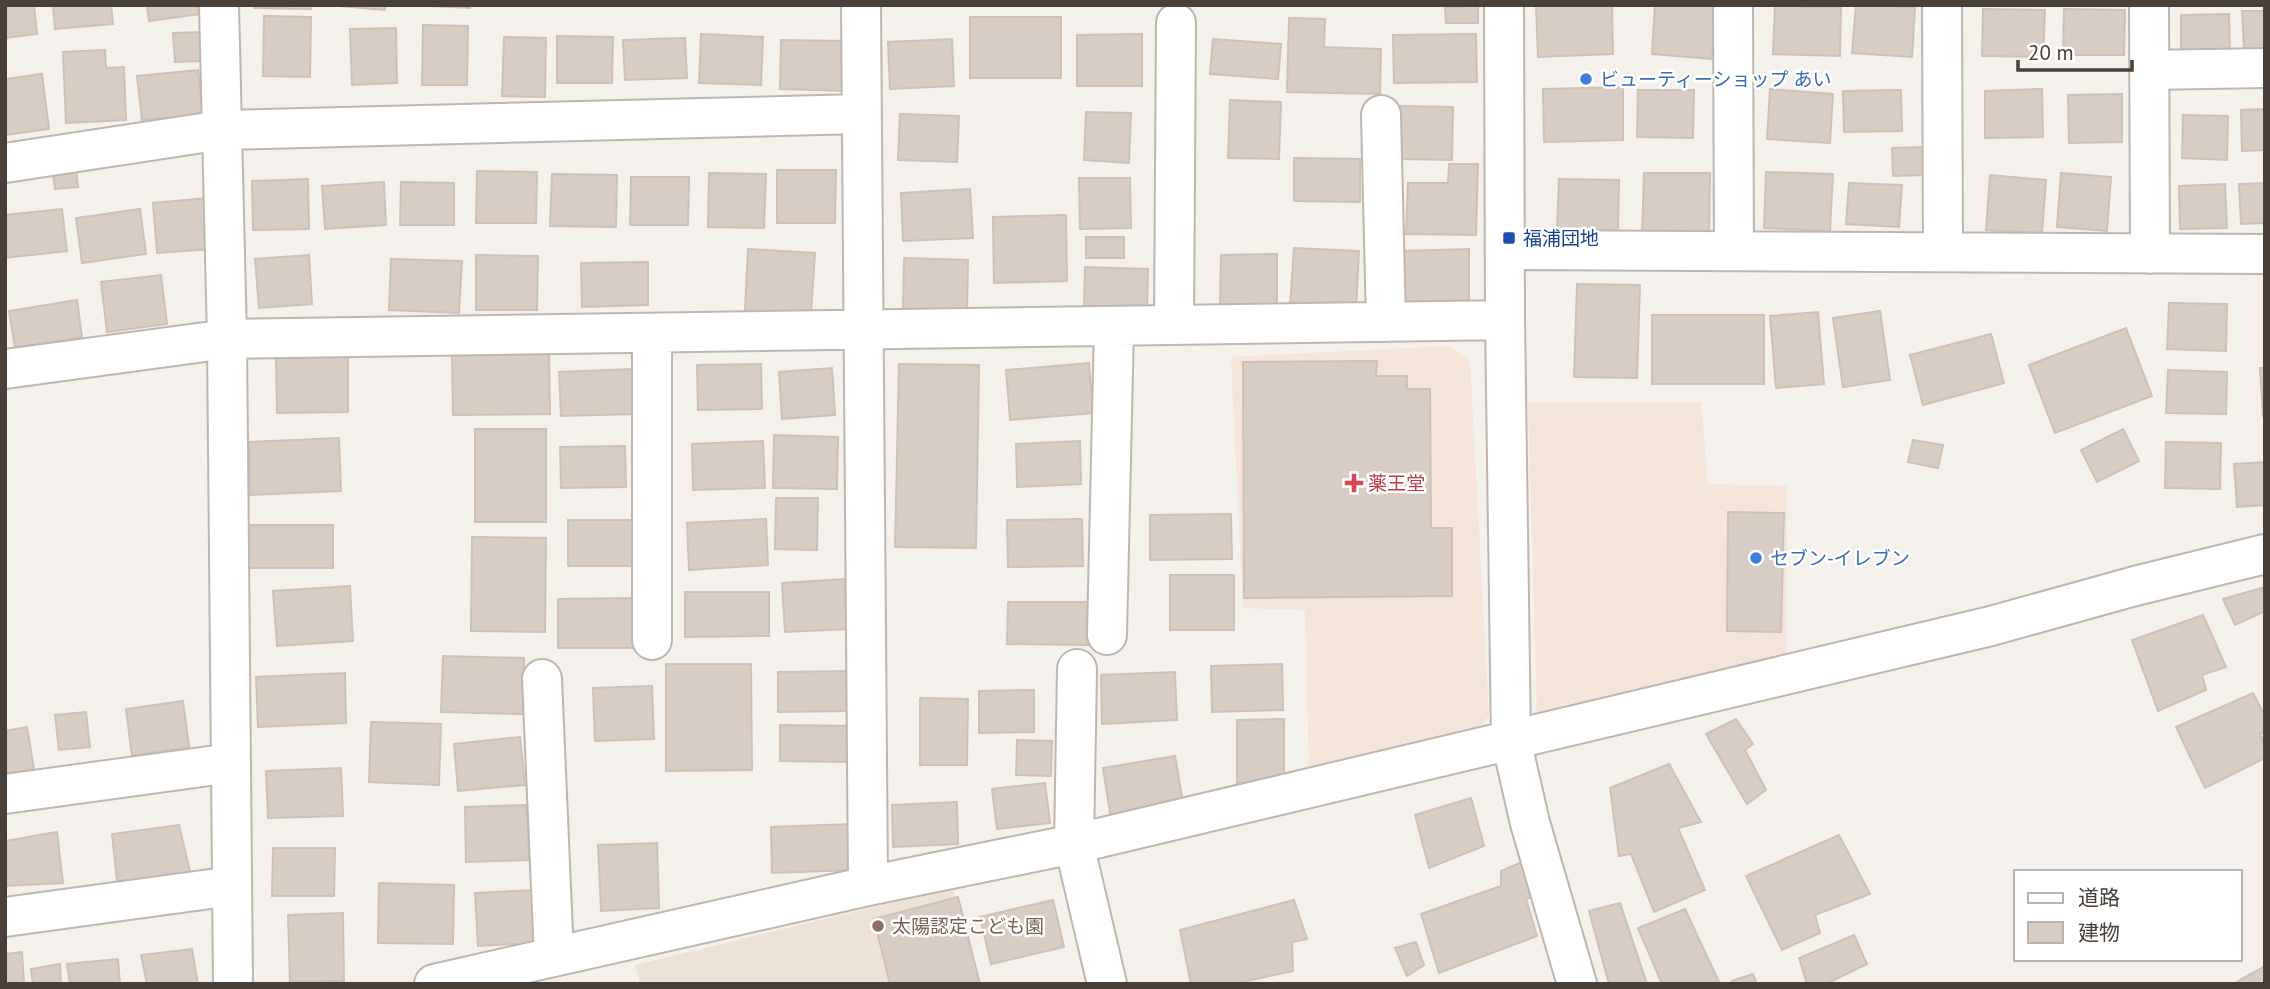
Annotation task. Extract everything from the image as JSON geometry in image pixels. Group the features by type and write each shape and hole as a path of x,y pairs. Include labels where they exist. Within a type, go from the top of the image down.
{"street":[{"path":"219,5 227,339 233,984"},
{"path":"861,5 868,886"},
{"path":"1504,5 1511,740 1530,823 1577,984"},
{"path":"1733,5 1734,251"},
{"path":"1942,5 1943,253"},
{"path":"2150,5 2150,254"},
{"path":"1174,325 1176,23"},
{"path":"2150,71 2265,68"},
{"path":"5,163 222,130 861,114"},
{"path":"1381,115 1386,321"},
{"path":"1505,250 2265,254"},
{"path":"5,369 227,339 1505,320"},
{"path":"1107,635 1114,326"},
{"path":"652,333 652,640"},
{"path":"434,984 868,886 1074,844 1991,626 2265,554"},
{"path":"1077,669 1074,844 1107,984"},
{"path":"542,679 554,957"},
{"path":"5,794 231,763"},
{"path":"5,917 232,886"}],"shaded area":[{"path":"1449,346 1470,361 1489,716 1466,740 1309,771 1305,610 1243,608 1231,357"},
{"path":"1528,402 1701,402 1708,484 1787,486 1787,653 1537,715"},
{"name":"太陽認定こども園","path":"953,888 976,984 640,984 635,965"}],"building":[{"path":"5,5 34,5 37,34 5,38"},
{"path":"53,5 111,5 113,24 55,29"},
{"path":"147,5 207,5 208,13 149,21"},
{"path":"254,5 311,5 311,9 254,8"},
{"path":"327,5 386,5 385,10"},
{"path":"409,5 470,5 470,8"},
{"path":"1536,5 1612,5 1613,54 1538,57"},
{"path":"1655,5 1716,5 1712,59 1652,54"},
{"path":"1856,5 1915,7 1912,57 1852,53"},
{"path":"1478,6 1478,23 1446,23 1445,7"},
{"path":"1775,6 1841,7 1840,56 1773,54"},
{"path":"1983,9 2045,10 2043,57 1982,56"},
{"path":"2064,9 2125,10 2124,55 2063,55"},
{"path":"2242,11 2265,11 2265,49 2244,50"},
{"path":"2229,14 2230,52 2181,53 2181,15"},
{"path":"264,16 311,17 310,77 263,76"},
{"path":"970,17 1061,17 1061,78 970,78"},
{"path":"1289,18 1325,19 1324,47 1381,49 1380,94 1287,92"},
{"path":"423,25 468,26 467,85 422,85"},
{"path":"396,28 397,83 352,85 350,29"},
{"path":"200,32 201,61 175,62 173,33"},
{"path":"701,34 763,37 761,85 699,83"},
{"path":"1142,34 1142,86 1077,86 1077,35"},
{"path":"1476,34 1477,82 1394,83 1393,35"},
{"path":"557,36 613,37 612,83 557,83"},
{"path":"504,37 546,38 545,97 502,96"},
{"path":"685,38 687,78 625,80 623,40"},
{"path":"952,39 954,86 890,89 888,42"},
{"path":"1213,39 1281,44 1278,79 1210,74"},
{"path":"781,40 848,41 847,91 780,89"},
{"path":"105,50 106,68 124,67 126,120 66,123 63,52"},
{"path":"198,70 203,114 142,120 137,76"},
{"path":"42,74 49,129 5,135 5,79"},
{"path":"1623,87 1623,140 1544,142 1543,89"},
{"path":"1770,89 1833,94 1830,143 1767,139"},
{"path":"2042,89 2043,137 1985,138 1985,91"},
{"path":"1638,90 1694,90 1693,138 1637,137"},
{"path":"1901,90 1902,131 1844,132 1843,91"},
{"path":"2122,94 2122,142 2069,143 2068,95"},
{"path":"1230,100 1281,102 1279,159 1228,158"},
{"path":"1400,106 1453,107 1452,160 1399,159"},
{"path":"2265,109 2265,150 2242,151 2241,110"},
{"path":"1086,112 1131,113 1129,163 1084,160"},
{"path":"900,114 959,116 957,162 898,160"},
{"path":"2183,115 2228,116 2227,160 2182,158"},
{"path":"1927,147 1928,175 1893,176 1892,148"},
{"path":"1294,158 1360,159 1360,202 1294,201"},
{"path":"1449,164 1478,164 1476,235 1406,234 1408,183 1448,183"},
{"path":"76,169 78,187 55,189 53,172"},
{"path":"777,170 836,170 835,223 777,223"},
{"path":"477,171 537,172 536,223 476,223"},
{"path":"1766,172 1833,174 1830,231 1764,228"},
{"path":"709,173 766,174 764,228 708,227"},
{"path":"1644,173 1710,173 1709,237 1642,236"},
{"path":"2061,173 2111,177 2107,231 2057,227"},
{"path":"552,174 617,175 616,227 550,226"},
{"path":"1990,175 2046,180 2042,233 1986,230"},
{"path":"631,177 689,177 688,225 630,225"},
{"path":"1079,178 1130,178 1131,228 1080,229"},
{"path":"308,179 309,229 253,230 252,181"},
{"path":"1559,179 1619,180 1618,231 1557,230"},
{"path":"384,182 386,225 325,229 322,186"},
{"path":"401,182 454,183 454,225 400,225"},
{"path":"1849,183 1902,185 1899,227 1846,224"},
{"path":"2265,183 2265,223 2241,224 2239,184"},
{"path":"2225,184 2227,228 2180,229 2179,186"},
{"path":"970,189 973,238 903,241 901,193"},
{"path":"207,198 212,249 157,253 153,203"},
{"path":"62,209 67,251 5,258 5,215"},
{"path":"140,209 146,254 82,263 76,218"},
{"path":"1066,215 1067,281 994,283 993,217"},
{"path":"1086,237 1124,237 1124,258 1086,258"},
{"path":"1294,248 1359,251 1356,310 1290,307"},
{"path":"748,249 815,253 811,313 745,310"},
{"path":"1469,249 1469,309 1404,311 1403,251"},
{"path":"1277,254 1277,307 1220,307 1221,255"},
{"path":"309,255 312,304 259,308 255,259"},
{"path":"476,255 538,256 537,310 476,310"},
{"path":"904,258 968,260 967,315 903,313"},
{"path":"391,259 462,261 459,313 389,310"},
{"path":"648,262 648,305 582,307 581,263"},
{"path":"1085,267 1148,269 1147,311 1084,308"},
{"path":"161,275 167,324 107,332 101,282"},
{"path":"1577,284 1640,285 1637,378 1574,377"},
{"path":"77,300 82,337 15,348 9,311"},
{"path":"2169,303 2227,304 2226,351 2167,349"},
{"path":"1880,311 1890,380 1843,387 1833,318"},
{"path":"1818,312 1824,384 1776,388 1770,316"},
{"path":"1652,315 1764,315 1764,384 1652,384"},
{"path":"2126,328 2152,396 2055,433 2029,365"},
{"path":"1991,334 2004,383 1923,405 1910,355"},
{"path":"452,354 549,354 550,414 453,415"},
{"path":"348,355 348,412 277,413 276,357"},
{"path":"1377,361 1376,376 1407,376 1407,389 1430,389 1431,528 1452,528 1452,596 1244,598 1243,362"},
{"path":"1089,363 1093,413 1010,420 1006,370"},
{"path":"761,364 762,409 698,410 697,365"},
{"path":"899,364 979,365 976,548 895,547"},
{"path":"832,368 835,415 782,419 779,372"},
{"path":"2260,368 2265,368 2265,416 2263,416"},
{"path":"633,369 635,414 561,416 559,372"},
{"path":"2168,370 2227,372 2226,414 2166,413"},
{"path":"475,429 546,429 546,522 475,522"},
{"path":"2123,429 2139,461 2097,482 2081,450"},
{"path":"774,435 838,437 837,489 773,488"},
{"path":"339,438 341,491 250,495 249,442"},
{"path":"1913,440 1943,445 1938,468 1908,462"},
{"path":"763,441 765,488 693,490 692,444"},
{"path":"1080,441 1081,484 1017,487 1016,444"},
{"path":"2166,442 2221,443 2220,489 2165,488"},
{"path":"625,446 626,487 561,488 560,447"},
{"path":"2265,462 2265,505 2237,507 2234,464"},
{"path":"776,498 818,498 817,550 775,549"},
{"path":"1728,512 1784,513 1781,632 1727,631"},
{"path":"1231,514 1232,559 1150,560 1150,515"},
{"path":"766,519 768,565 689,570 687,523"},
{"path":"1082,519 1083,566 1008,567 1007,520"},
{"path":"568,520 632,520 633,566 568,566"},
{"path":"247,525 333,525 333,568 247,568"},
{"path":"472,537 546,538 545,632 471,631"},
{"path":"1170,575 1234,575 1234,630 1170,630"},
{"path":"845,579 849,629 785,632 782,583"},
{"path":"350,586 353,641 277,646 273,591"},
{"path":"2265,587 2265,611 2235,625 2223,599"},
{"path":"685,592 769,592 769,636 685,637"},
{"path":"636,598 636,648 558,648 558,599"},
{"path":"1008,602 1090,602 1089,645 1007,644"},
{"path":"2203,615 2226,667 2202,675 2206,690 2158,711 2132,640"},
{"path":"443,656 524,658 523,714 441,712"},
{"path":"666,664 751,664 752,770 666,771"},
{"path":"1282,664 1283,710 1212,712 1211,666"},
{"path":"851,671 852,711 778,712 778,672"},
{"path":"1175,672 1177,720 1102,724 1101,675"},
{"path":"345,673 346,723 258,727 256,677"},
{"path":"652,686 654,739 595,741 593,688"},
{"path":"1034,690 1034,732 979,733 979,691"},
{"path":"2253,693 2265,716 2265,732 2260,734 2265,746 2265,758 2205,788 2176,727"},
{"path":"920,698 968,699 967,765 920,765"},
{"path":"183,701 189,747 132,756 126,709"},
{"path":"86,712 90,747 59,750 55,715"},
{"path":"1284,719 1284,783 1237,783 1237,720"},
{"path":"1736,719 1753,744 1745,750 1766,790 1747,804 1706,734"},
{"path":"371,722 441,724 439,785 369,782"},
{"path":"780,725 852,726 851,762 780,761"},
{"path":"27,727 34,769 5,774 5,731"},
{"path":"520,737 525,785 458,791 454,744"},
{"path":"1017,740 1052,741 1051,776 1016,775"},
{"path":"1175,756 1184,808 1111,819 1103,768"},
{"path":"1669,764 1701,822 1678,828 1705,890 1654,912 1631,854 1619,856 1610,788"},
{"path":"341,768 343,816 268,818 266,771"},
{"path":"1045,783 1050,823 997,829 992,789"},
{"path":"1471,798 1484,846 1429,868 1415,815"},
{"path":"957,802 958,844 893,847 892,805"},
{"path":"527,805 529,860 466,862 465,807"},
{"path":"851,824 852,870 772,873 771,827"},
{"path":"179,825 191,876 117,881 112,834"},
{"path":"57,832 63,883 5,886 5,841"},
{"path":"1839,835 1870,894 1815,915 1820,933 1782,950 1746,876"},
{"path":"657,843 659,908 601,911 598,845"},
{"path":"273,848 335,848 334,896 272,896"},
{"path":"1527,860 1541,894 1526,899 1537,936 1439,973 1421,914 1501,886 1501,871"},
{"path":"379,883 454,885 453,944 378,943"},
{"path":"534,890 536,943 478,946 475,893"},
{"path":"958,897 980,984 890,984 874,919"},
{"path":"1053,900 1064,947 991,964 980,917"},
{"path":"1294,900 1307,939 1292,942 1293,971 1233,984 1191,984 1180,930"},
{"path":"1620,903 1647,984 1609,984 1589,911"},
{"path":"1685,909 1720,984 1662,984 1638,928"},
{"path":"343,913 344,981 290,982 288,915"},
{"path":"1854,935 1867,964 1826,984 1807,984 1799,958"},
{"path":"1416,942 1424,965 1407,976 1395,948"},
{"path":"192,949 198,984 147,984 141,955"},
{"path":"22,952 24,984 5,984 5,954"},
{"path":"118,959 120,984 70,984 67,964"},
{"path":"60,964 61,984 33,984 31,969"},
{"path":"2265,966 2265,984 2233,984"},
{"path":"1753,974 1757,984 1733,984 1732,981"}],"place":[{"name":"ビューティーショップ あい","path":"1586,79"},
{"name":"福浦団地","path":"1509,238"},
{"name":"薬王堂","path":"1354,483"},
{"name":"セブン-イレブン","path":"1756,558"},
{"name":"太陽認定こども園","path":"878,926"}]}
